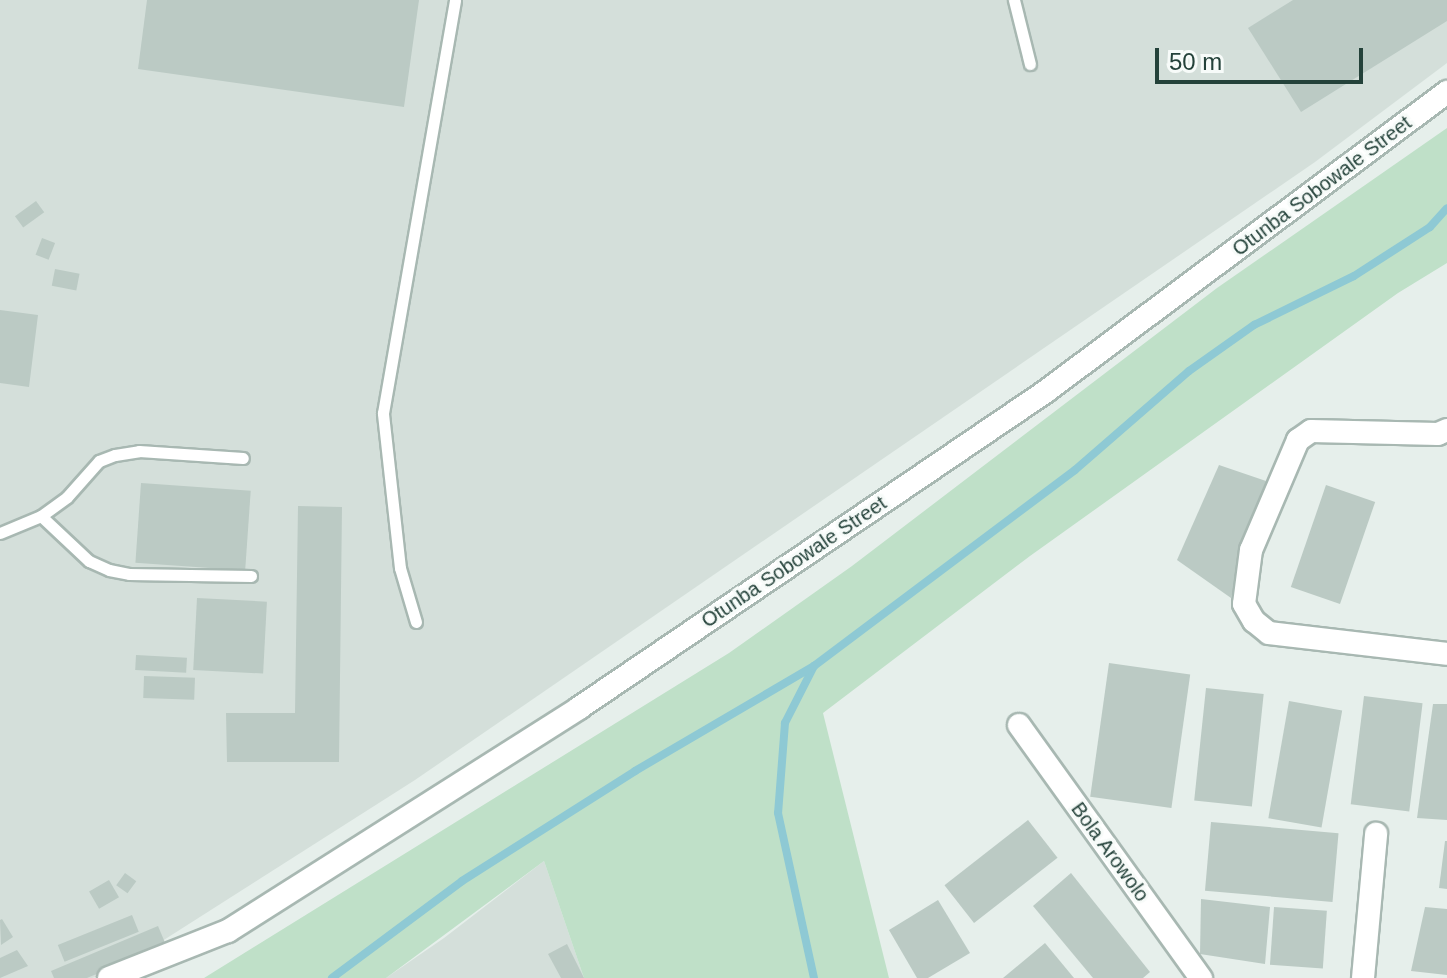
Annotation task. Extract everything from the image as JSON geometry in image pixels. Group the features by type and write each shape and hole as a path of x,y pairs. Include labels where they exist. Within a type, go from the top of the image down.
{"street":[{"name":"Otunba Sobowale Street","path":"109,978 228,931 579,708 1045,392 1447,92"},
{"path":"1447,430 1438,434 1311,431 1298,440 1251,550 1244,604 1254,621 1269,633 1447,654"},
{"name":"Bola Arowolo","path":"1019,725 1201,978"},
{"path":"1363,978 1376,834"}],"lane":[{"path":"416,622 400,568 383,413 455,0"},
{"path":"1014,0 1030,64"},
{"path":"0,533 41,516 67,497 99,461 115,455 139,451 243,458"},
{"path":"41,516 89,561 109,570 129,574 251,576"}],"shaded area":[{"path":"0,0 1447,0 1447,63 1315,162 415,780 112,973 92,978 0,978"},
{"path":"544,861 584,978 386,978 444,938"}],"green space":[{"path":"1447,128 1447,263 1398,293 1030,556 823,713 889,978 584,978 544,861 386,978 204,978 729,653 852,566 1217,288"}],"building":[{"path":"147,0 419,0 404,107 138,69"},
{"path":"1293,0 1447,0 1447,21 1301,112 1248,28"},
{"path":"36,201 44,212 23,228 15,216"},
{"path":"42,238 55,243 49,260 36,255"},
{"path":"55,269 80,274 76,290 52,286"},
{"path":"0,310 38,315 29,387 0,383"},
{"path":"1219,465 1266,481 1231,598 1177,560"},
{"path":"141,483 251,491 245,570 135,563"},
{"path":"1326,485 1375,502 1340,604 1291,587"},
{"path":"298,506 342,507 339,762 227,762 226,713 295,713"},
{"path":"197,598 267,602 263,674 193,670"},
{"path":"136,655 187,658 186,673 135,670"},
{"path":"1109,663 1190,674 1171,808 1090,797"},
{"path":"144,676 195,678 194,700 143,698"},
{"path":"1206,688 1264,694 1252,806 1194,800"},
{"path":"1364,696 1423,703 1409,811 1351,804"},
{"path":"1289,701 1342,710 1322,828 1268,818"},
{"path":"1433,704 1447,704 1447,820 1417,818"},
{"path":"1028,820 1058,858 974,923 944,885"},
{"path":"1211,822 1339,833 1332,902 1205,891"},
{"path":"1447,841 1447,889 1439,888"},
{"path":"125,873 136,881 128,893 116,885"},
{"path":"1071,873 1150,972 1143,978 1093,978 1033,906"},
{"path":"109,880 119,897 99,909 89,892"},
{"path":"1201,899 1270,907 1265,964 1200,954"},
{"path":"938,900 970,953 928,978 917,978 889,930"},
{"path":"1274,907 1327,911 1323,969 1270,965"},
{"path":"1425,907 1447,909 1447,975 1411,971"},
{"path":"132,915 139,932 65,962 58,945"},
{"path":"0,920 13,937 1,945"},
{"path":"158,926 166,945 87,978 54,978 51,971"},
{"path":"1045,943 1074,978 1003,978"},
{"path":"567,944 584,978 561,978 548,954"},
{"path":"17,950 28,966 0,978 0,958"}],"waterway":[{"path":"332,978 462,881 635,771 814,666 1075,470 1189,371 1254,325 1354,276 1430,227 1447,208"},
{"path":"814,666 785,723 778,813 814,978"}]}
